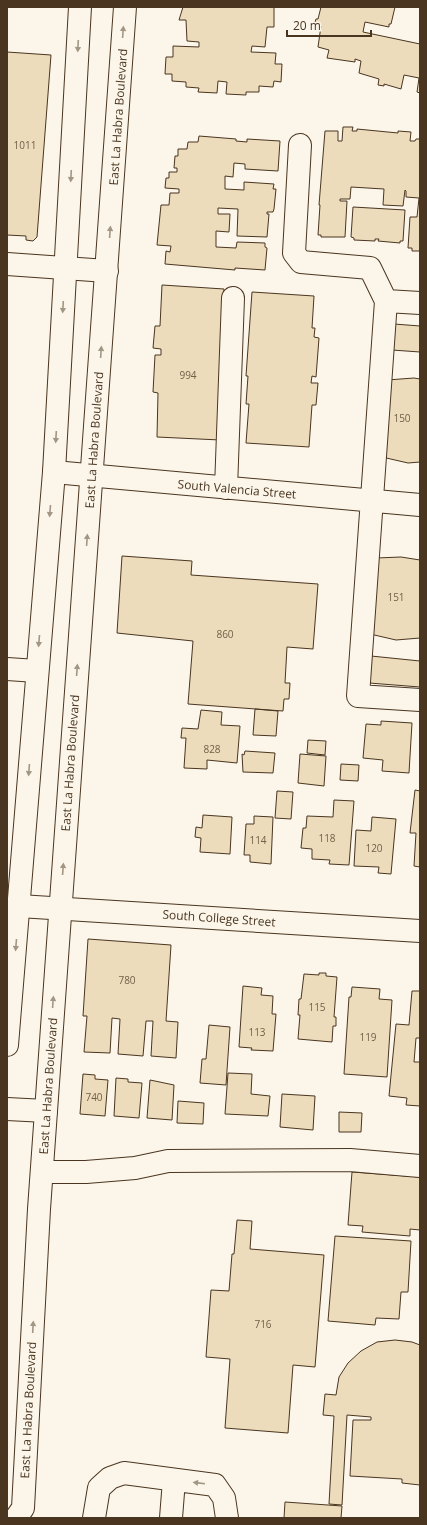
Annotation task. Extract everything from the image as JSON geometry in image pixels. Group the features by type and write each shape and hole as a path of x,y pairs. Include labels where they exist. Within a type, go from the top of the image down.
{"main road":[{"path":"7,1045 54,472 80,7"},
{"name":"East La Habra Boulevard","path":"16,1518 23,1508 46,1111 125,7"},
{"path":"300,145 294,253 300,262 370,268 386,300 370,502 358,696 420,700"},
{"path":"7,264 107,271"},
{"path":"226,488 233,298"},
{"path":"386,300 420,303"},
{"name":"South Valencia Street","path":"54,472 370,502 420,505"},
{"path":"7,669 37,671"},
{"name":"South College Street","path":"19,906 420,931"},
{"path":"7,1109 46,1111"},
{"path":"42,1172 86,1172 135,1168 168,1161 350,1160 420,1166"},
{"path":"94,1518 99,1488 110,1478 124,1473 215,1485 224,1498 227,1518"},
{"path":"171,1518 174,1480"}],"building":[{"path":"183,7 274,7 274,27 267,27 265,47 252,46 251,52 276,53 275,64 282,64 281,82 274,81 273,87 259,86 259,92 246,92 246,95 226,94 227,82 218,81 217,93 198,92 199,88 186,87 186,82 172,81 172,74 165,74 166,57 173,57 173,46 199,47 199,42 187,41 186,20 179,20"},
{"path":"321,7 395,7 389,27 365,22 363,32 420,44 420,93 417,92 419,78 404,75 401,89 384,84 384,86 378,85 379,79 359,73 361,61 355,59 355,62 327,58 329,50 318,47 321,26 314,25 316,19 318,19"},
{"path":"7,52 51,55 37,237 33,241 26,240 26,236 7,235"},
{"path":"343,127 353,127 352,131 357,131 357,129 398,133 398,131 411,132 410,141 420,139 420,251 412,251 412,248 408,248 410,217 417,217 419,198 406,197 405,190 403,206 383,205 384,189 351,187 350,199 340,199 340,201 347,201 345,237 321,237 321,235 318,235 325,131 338,131 338,141 342,141"},
{"path":"199,136 236,139 236,141 247,142 247,139 280,141 278,171 245,169 245,164 234,163 233,177 225,176 225,189 244,190 244,182 274,184 273,189 276,189 274,209 273,212 267,212 267,214 269,214 267,237 237,236 238,209 218,208 218,214 230,214 229,232 216,231 216,247 236,248 237,242 265,243 265,247 267,248 265,270 235,268 235,270 165,264 166,251 170,252 171,246 157,245 161,205 169,205 170,193 179,193 179,189 165,188 166,178 169,178 169,172 177,172 177,168 174,168 175,156 178,156 178,149 187,149 188,142 198,142"},
{"path":"353,207 405,210 403,241 400,241 400,243 378,241 379,239 375,239 375,241 354,240 354,238 351,237"},
{"path":"162,285 224,289 220,440 157,437 158,393 153,392 155,355 161,355 161,349 153,348 155,326 160,326"},
{"path":"252,292 314,296 312,328 315,328 314,337 319,338 316,377 312,376 311,383 318,383 316,405 312,405 309,447 246,443 249,404 246,404 248,376 246,376"},
{"path":"394,324 420,326 420,352 392,350"},
{"path":"420,379 420,462 408,463 382,457 387,380"},
{"path":"122,556 192,561 191,575 318,584 313,649 287,647 285,683 290,683 289,699 284,699 283,711 188,704 193,641 117,633"},
{"path":"401,557 420,560 420,638 396,640 370,634 376,558"},
{"path":"371,656 420,661 420,687 369,683"},
{"path":"255,709 278,711 276,736 253,735"},
{"path":"201,710 222,712 221,725 240,726 237,763 207,760 207,769 184,768 186,738 181,738 182,728 198,729"},
{"path":"381,721 412,723 409,773 382,771 383,760 363,758 366,724 381,725"},
{"path":"308,740 326,741 325,755 307,753"},
{"path":"245,751 275,753 273,773 243,772 242,754 244,755"},
{"path":"300,754 326,756 324,786 298,783"},
{"path":"341,764 359,765 358,781 340,780"},
{"path":"415,790 420,791 420,867 414,866 416,833 410,833"},
{"path":"277,791 293,792 291,819 275,818"},
{"path":"334,800 354,801 349,865 329,864 330,860 312,859 312,849 301,848 303,828 306,828 307,816 333,817"},
{"path":"203,815 232,817 230,854 200,852 201,838 195,837 196,827 202,828"},
{"path":"254,816 273,817 271,864 250,862 250,855 244,855 246,824 254,824"},
{"path":"372,817 396,819 391,874 378,873 379,867 354,866 356,830 371,831"},
{"path":"88,939 171,945 166,1021 178,1022 176,1058 151,1056 153,1021 146,1021 143,1056 118,1054 120,1019 112,1018 110,1053 84,1052 87,1016 83,1016"},
{"path":"319,973 326,973 326,976 337,977 334,1017 336,1017 336,1026 333,1026 332,1042 298,1039 300,1015 298,1015 299,999 301,999 304,974 319,975"},
{"path":"243,986 262,988 261,995 273,996 272,1014 276,1014 273,1051 251,1050 252,1048 239,1047"},
{"path":"352,987 380,989 379,999 392,1000 387,1077 344,1074 349,997 351,997"},
{"path":"412,991 420,991 420,1038 416,1038 414,1062 420,1062 420,1106 406,1105 407,1098 389,1096 396,1024 409,1025"},
{"path":"209,1025 230,1027 226,1085 200,1083 202,1059 206,1059"},
{"path":"228,1073 252,1074 251,1094 270,1096 268,1116 225,1114"},
{"path":"83,1074 95,1075 95,1079 108,1080 105,1116 80,1114"},
{"path":"116,1078 128,1079 128,1082 142,1083 139,1118 114,1116"},
{"path":"150,1080 174,1085 172,1120 147,1118"},
{"path":"282,1094 315,1096 313,1130 280,1127"},
{"path":"178,1101 204,1103 203,1124 177,1123"},
{"path":"339,1112 362,1113 361,1132 339,1132"},
{"path":"352,1172 420,1177 420,1230 410,1229 410,1236 362,1232 363,1226 348,1225"},
{"path":"237,1220 252,1221 250,1249 324,1255 315,1367 293,1365 288,1433 225,1428 230,1359 206,1357 211,1290 229,1291"},
{"path":"335,1236 411,1241 408,1292 401,1292 399,1319 376,1318 375,1325 328,1321"},
{"path":"395,1340 412,1342 420,1345 420,1485 402,1483 402,1479 350,1476 353,1420 371,1420 371,1417 347,1415 342,1505 329,1504 334,1416 323,1415 325,1394 336,1395 339,1377 348,1363 361,1351 377,1342"},
{"path":"285,1502 342,1506 341,1518 284,1518"}]}
